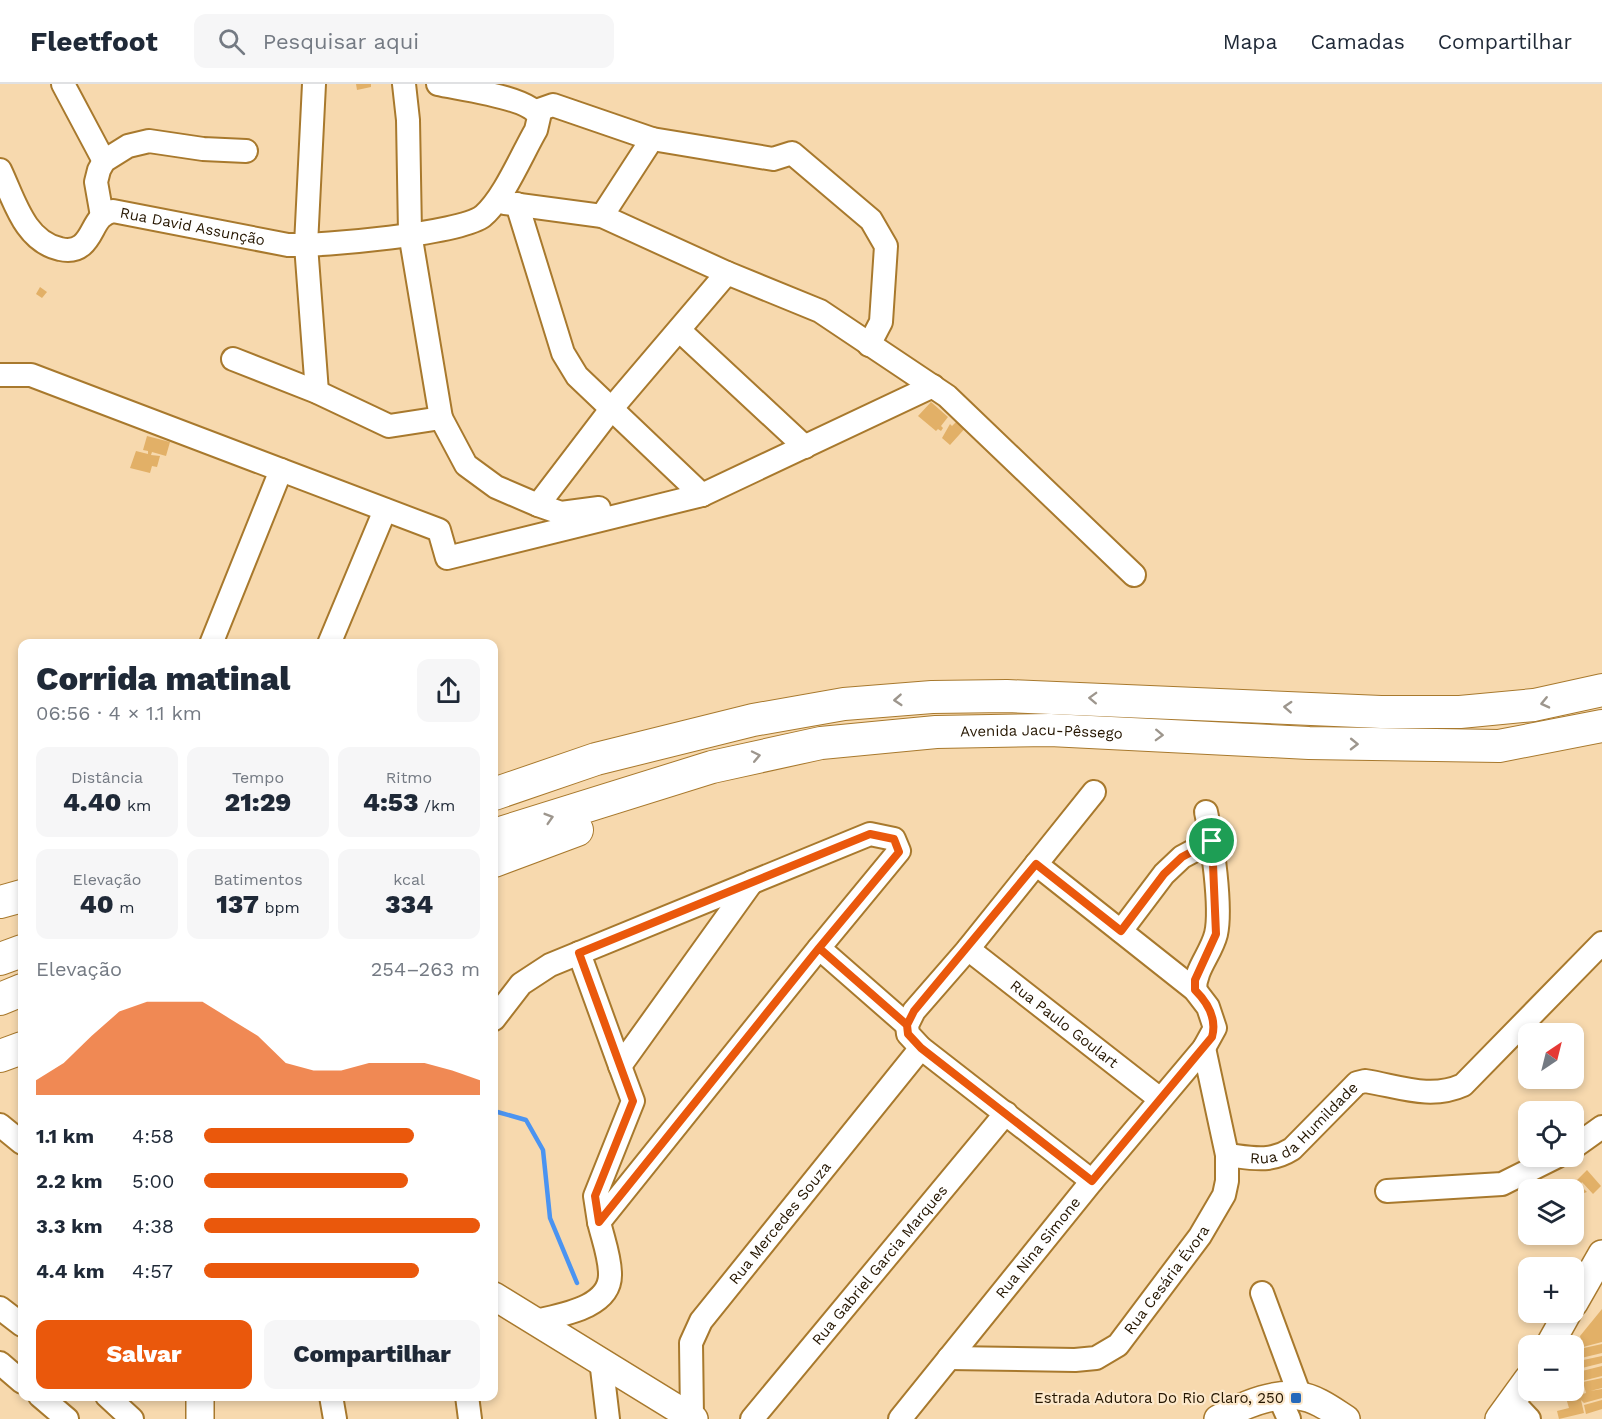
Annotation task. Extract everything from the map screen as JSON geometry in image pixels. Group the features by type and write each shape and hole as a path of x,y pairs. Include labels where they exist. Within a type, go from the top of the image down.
{"highway":[{"path":"498,793 596,759 753,720 844,704 932,697 1028,696 1382,712 1460,712 1534,705 1602,690"},
{"name":"Avenida Jacu-Pêssego","path":"498,834 712,767 821,743 936,732 1050,730 1309,743 1498,746 1602,726"},
{"path":"498,774 533,766 596,759"},
{"path":"498,859 680,789 712,767"},
{"path":"0,902 18,897"},
{"path":"0,959 18,952"},
{"path":"0,999 18,992"},
{"path":"0,1056 18,1049"}],"main road":[{"path":"1584,1287 1602,1257"},
{"path":"498,1298 693,1418"},
{"path":"200,1401 200,1419"},
{"path":"1218,1419 1277,1406 1318,1402 1346,1419"}],"street":[{"path":"63,84 104,161"},
{"path":"314,84 306,245 317,392"},
{"path":"404,84 408,120 410,233 441,418 466,465 496,487 561,513 702,495"},
{"path":"438,84 513,101 536,111 553,105 651,140 773,159 792,153 871,220 886,246 881,322 869,345"},
{"name":"Rua David Assunção","path":"0,170 28,228 48,245 68,250 83,244 102,216 113,211 241,237 306,245 366,241 466,225 506,203 536,130 539,117 536,111"},
{"path":"602,216 651,140"},
{"path":"102,216 96,182 104,161 128,146 149,141 204,150 246,151"},
{"path":"702,495 577,376 563,353 506,203 602,216 727,273 820,311 947,396 1134,575"},
{"path":"538,505 612,408 727,273"},
{"path":"679,330 805,447"},
{"path":"233,359 317,392 388,426 441,418"},
{"path":"0,375 31,375 438,530 447,558 702,495 933,386"},
{"path":"213,639 281,470"},
{"path":"331,639 385,510"},
{"name":"Rua Mercedes Souza","path":"693,1418 691,1343 700,1321 912,1036 914,1011 968,949 1094,792"},
{"path":"1195,990 1195,980 1216,934 1212,841 1206,812"},
{"path":"498,1014 521,984 549,965 870,834 894,839 899,852 599,1222"},
{"path":"1121,931 1164,874 1182,857 1212,841"},
{"path":"1036,864 1195,990"},
{"path":"620,1066 752,882"},
{"name":"Rua da Humildade","path":"1227,1155 1261,1160 1283,1155 1292,1149 1357,1083 1365,1081 1435,1093 1450,1091 1462,1085 1602,943"},
{"path":"819,948 912,1036 1092,1181"},
{"name":"Rua Paulo Goulart","path":"968,949 1160,1099"},
{"path":"536,1321 577,1311 602,1296 610,1276 595,1196 633,1101 579,953"},
{"name":"Rua Nina Simone","path":"900,1419 1092,1181 1204,1048 1215,1028 1208,1007 1195,990"},
{"name":"Rua Cesária Évora","path":"949,1358 1075,1360 1096,1358 1108,1353 1125,1336 1215,1212 1227,1181 1227,1155 1212,1094 1204,1048"},
{"name":"Rua Gabriel Garcia Marques","path":"752,1419 1006,1113"},
{"path":"0,1125 18,1140"},
{"path":"1584,1140 1602,1127"},
{"path":"1387,1191 1502,1184 1536,1167"},
{"path":"1262,1293 1277,1406"},
{"path":"0,1308 18,1322"},
{"path":"601,1360 608,1419"},
{"path":"0,1363 18,1379"},
{"path":"46,1401 67,1419"},
{"path":"112,1401 132,1419"},
{"path":"332,1401 335,1419"},
{"path":"468,1401 470,1419"}],"building":[{"path":"356,84 371,84 371,87 357,90"},
{"path":"40,287 47,292 42,298 36,294"},
{"path":"931,402 948,417 941,426 943,428 941,431 938,429 936,431 918,416"},
{"path":"960,418 968,425 950,445 942,438 950,424 952,426"},
{"path":"147,436 170,442 166,456 152,452 151,455 160,456 157,467 152,466 150,473 130,468 136,451 148,454 148,451 143,450"},
{"path":"1587,1170 1601,1186 1593,1194 1584,1184 1584,1179 1578,1179"},
{"path":"1602,1309 1602,1342 1584,1347 1584,1335 1581,1335"},
{"path":"1602,1344 1602,1353 1584,1357 1584,1348"},
{"path":"1602,1356 1602,1363 1584,1368 1584,1360"},
{"path":"1602,1366 1602,1376 1584,1380 1584,1370"},
{"path":"1602,1378 1602,1388 1590,1391 1602,1389 1602,1398 1584,1403 1582,1401 1586,1393 1584,1382"},
{"path":"1602,1400 1602,1409 1586,1414 1584,1405"},
{"path":"1567,1401 1581,1401 1584,1413 1559,1419 1557,1411 1569,1408"}],"waterway":[{"path":"498,1112 526,1120 543,1150 550,1218 577,1283"}],"place":[{"name":"Estrada Adutora Do Rio Claro, 250","path":"1296,1398"}],"route":[{"path":"1212,841 1182,857 1164,874 1121,931 1036,864 968,949 914,1011 907,1025 819,948 899,852 894,839 870,834 579,953 633,1101 595,1196 599,1222 819,948 863,986 907,1025 908,1034 921,1048 1092,1181 1212,1037 1215,1028 1213,1017 1203,998 1195,990 1195,980 1216,934 1218,920 1212,841"}]}
